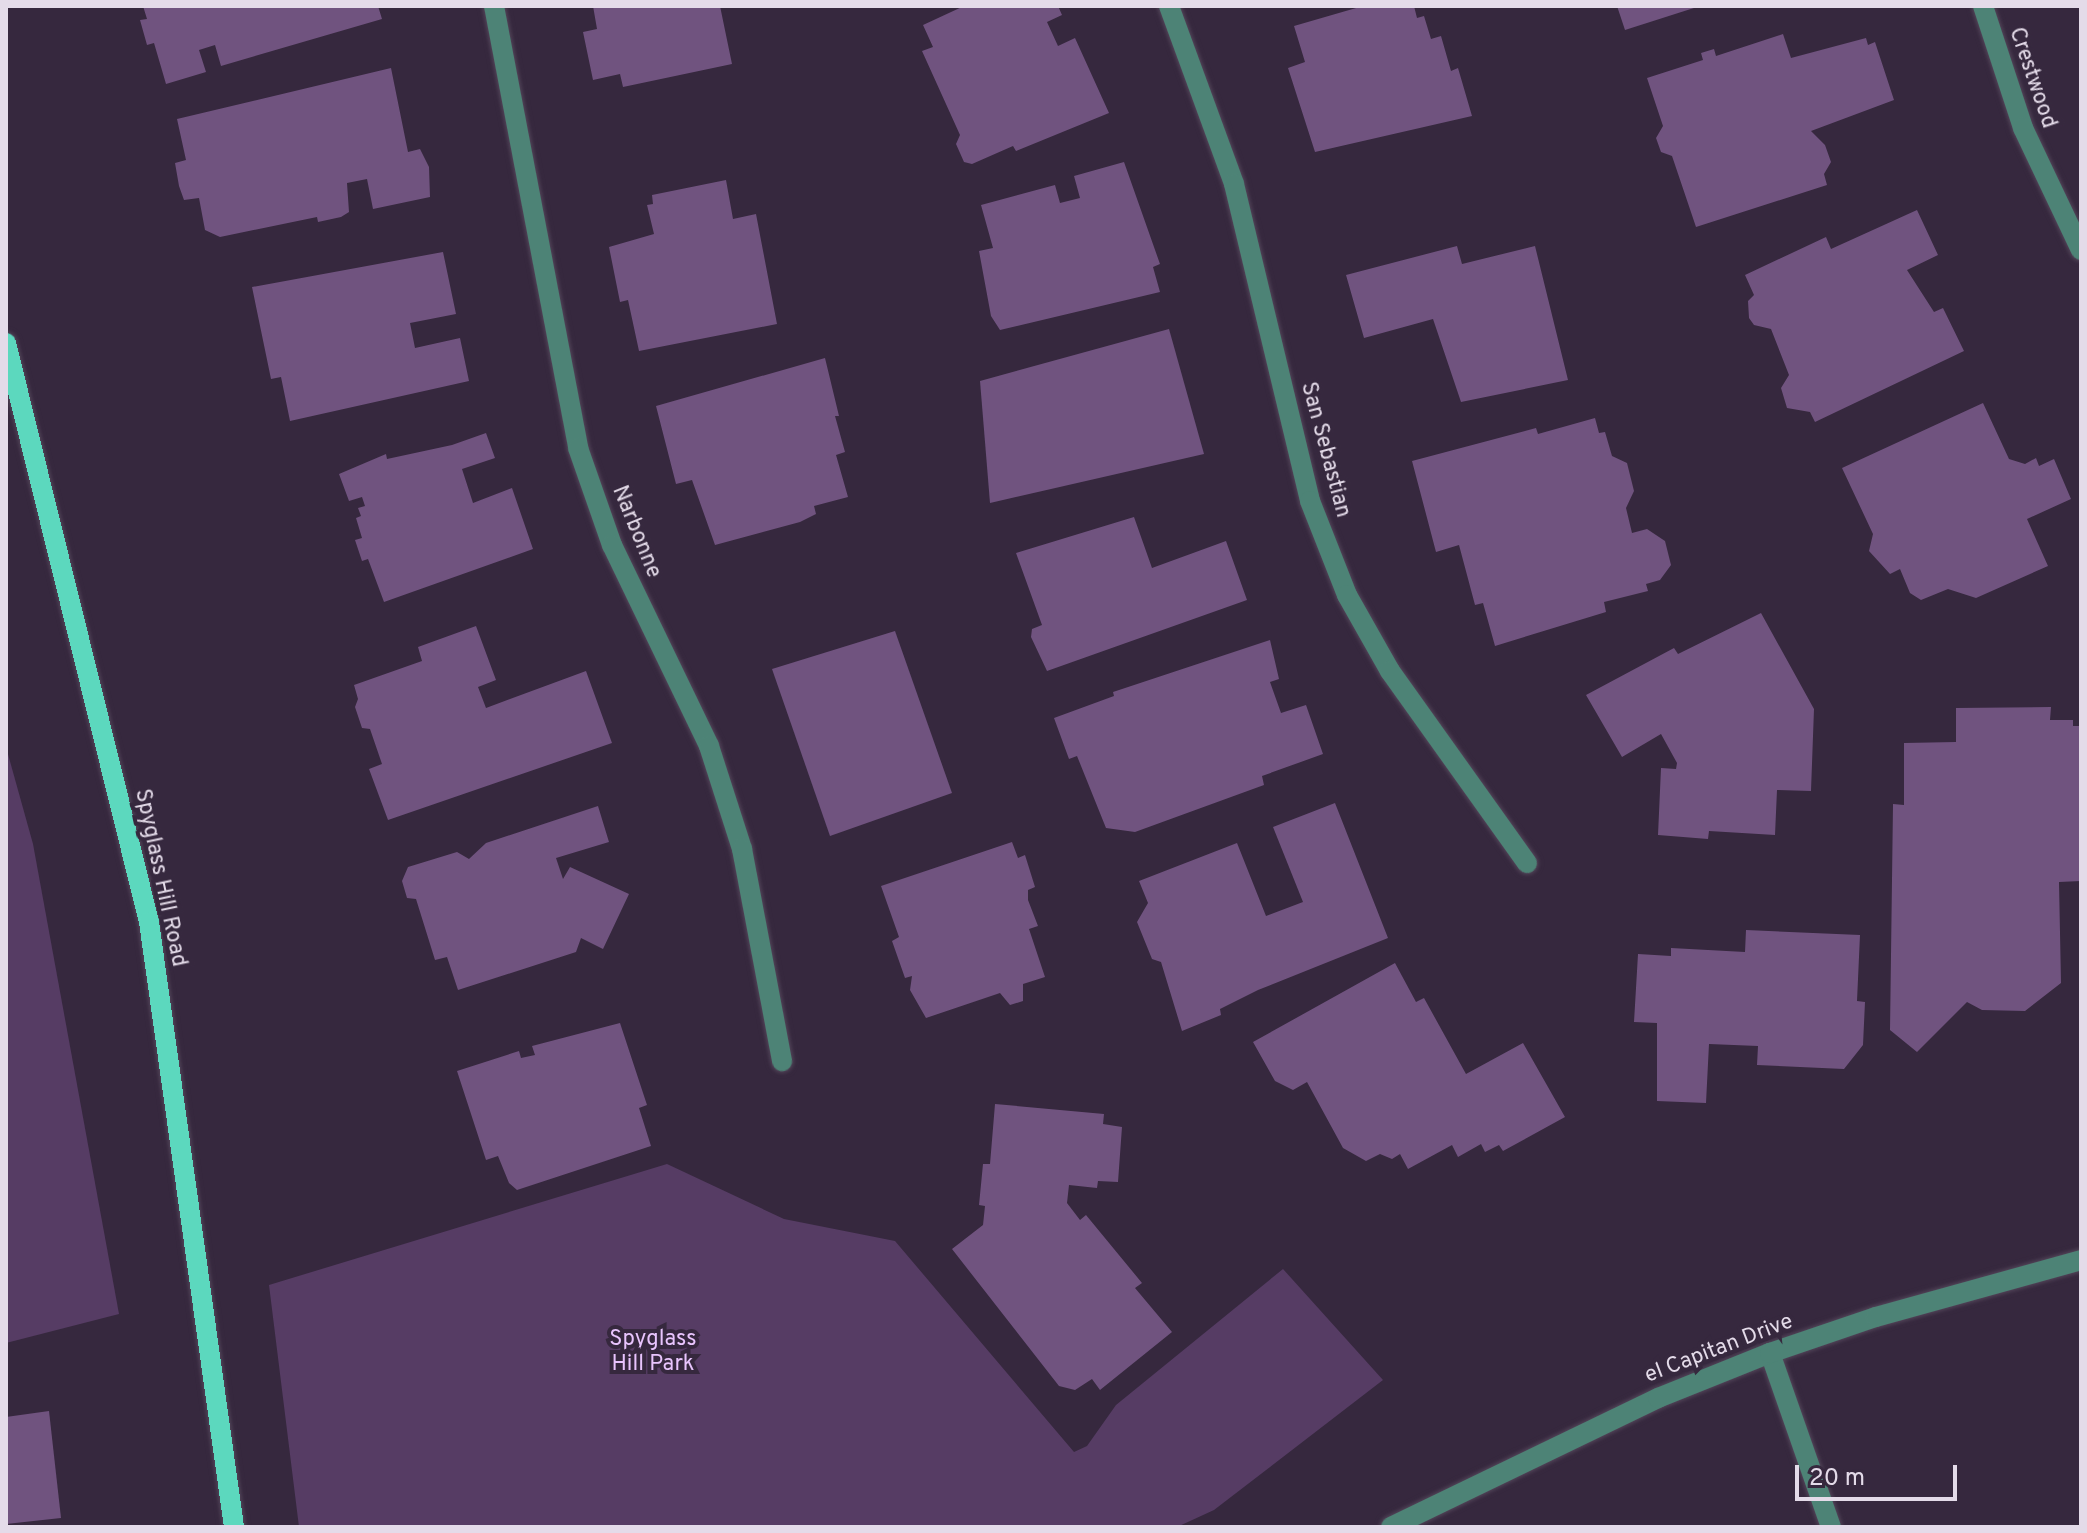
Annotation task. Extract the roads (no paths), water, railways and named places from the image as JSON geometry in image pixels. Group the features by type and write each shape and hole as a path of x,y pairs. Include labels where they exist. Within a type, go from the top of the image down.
{"main road":[{"name":"Spyglass Hill Road","path":"6,343 149,922 234,1527"}],"street":[{"name":"Narbonne","path":"494,6 578,448 612,545 709,746 742,849 782,1061"},
{"name":"San Sebastian","path":"1169,6 1234,184 1310,501 1347,595 1390,671 1527,863"},
{"name":"Crestwood","path":"1983,6 2023,128 2081,250"},
{"name":"el Capitan Drive","path":"1391,1527 1658,1398 1770,1353 1876,1317 2081,1260"},
{"path":"1770,1353 1831,1527"}],"park label":[{"name":"Spyglass Hill Park","path":"653,1352"}]}
